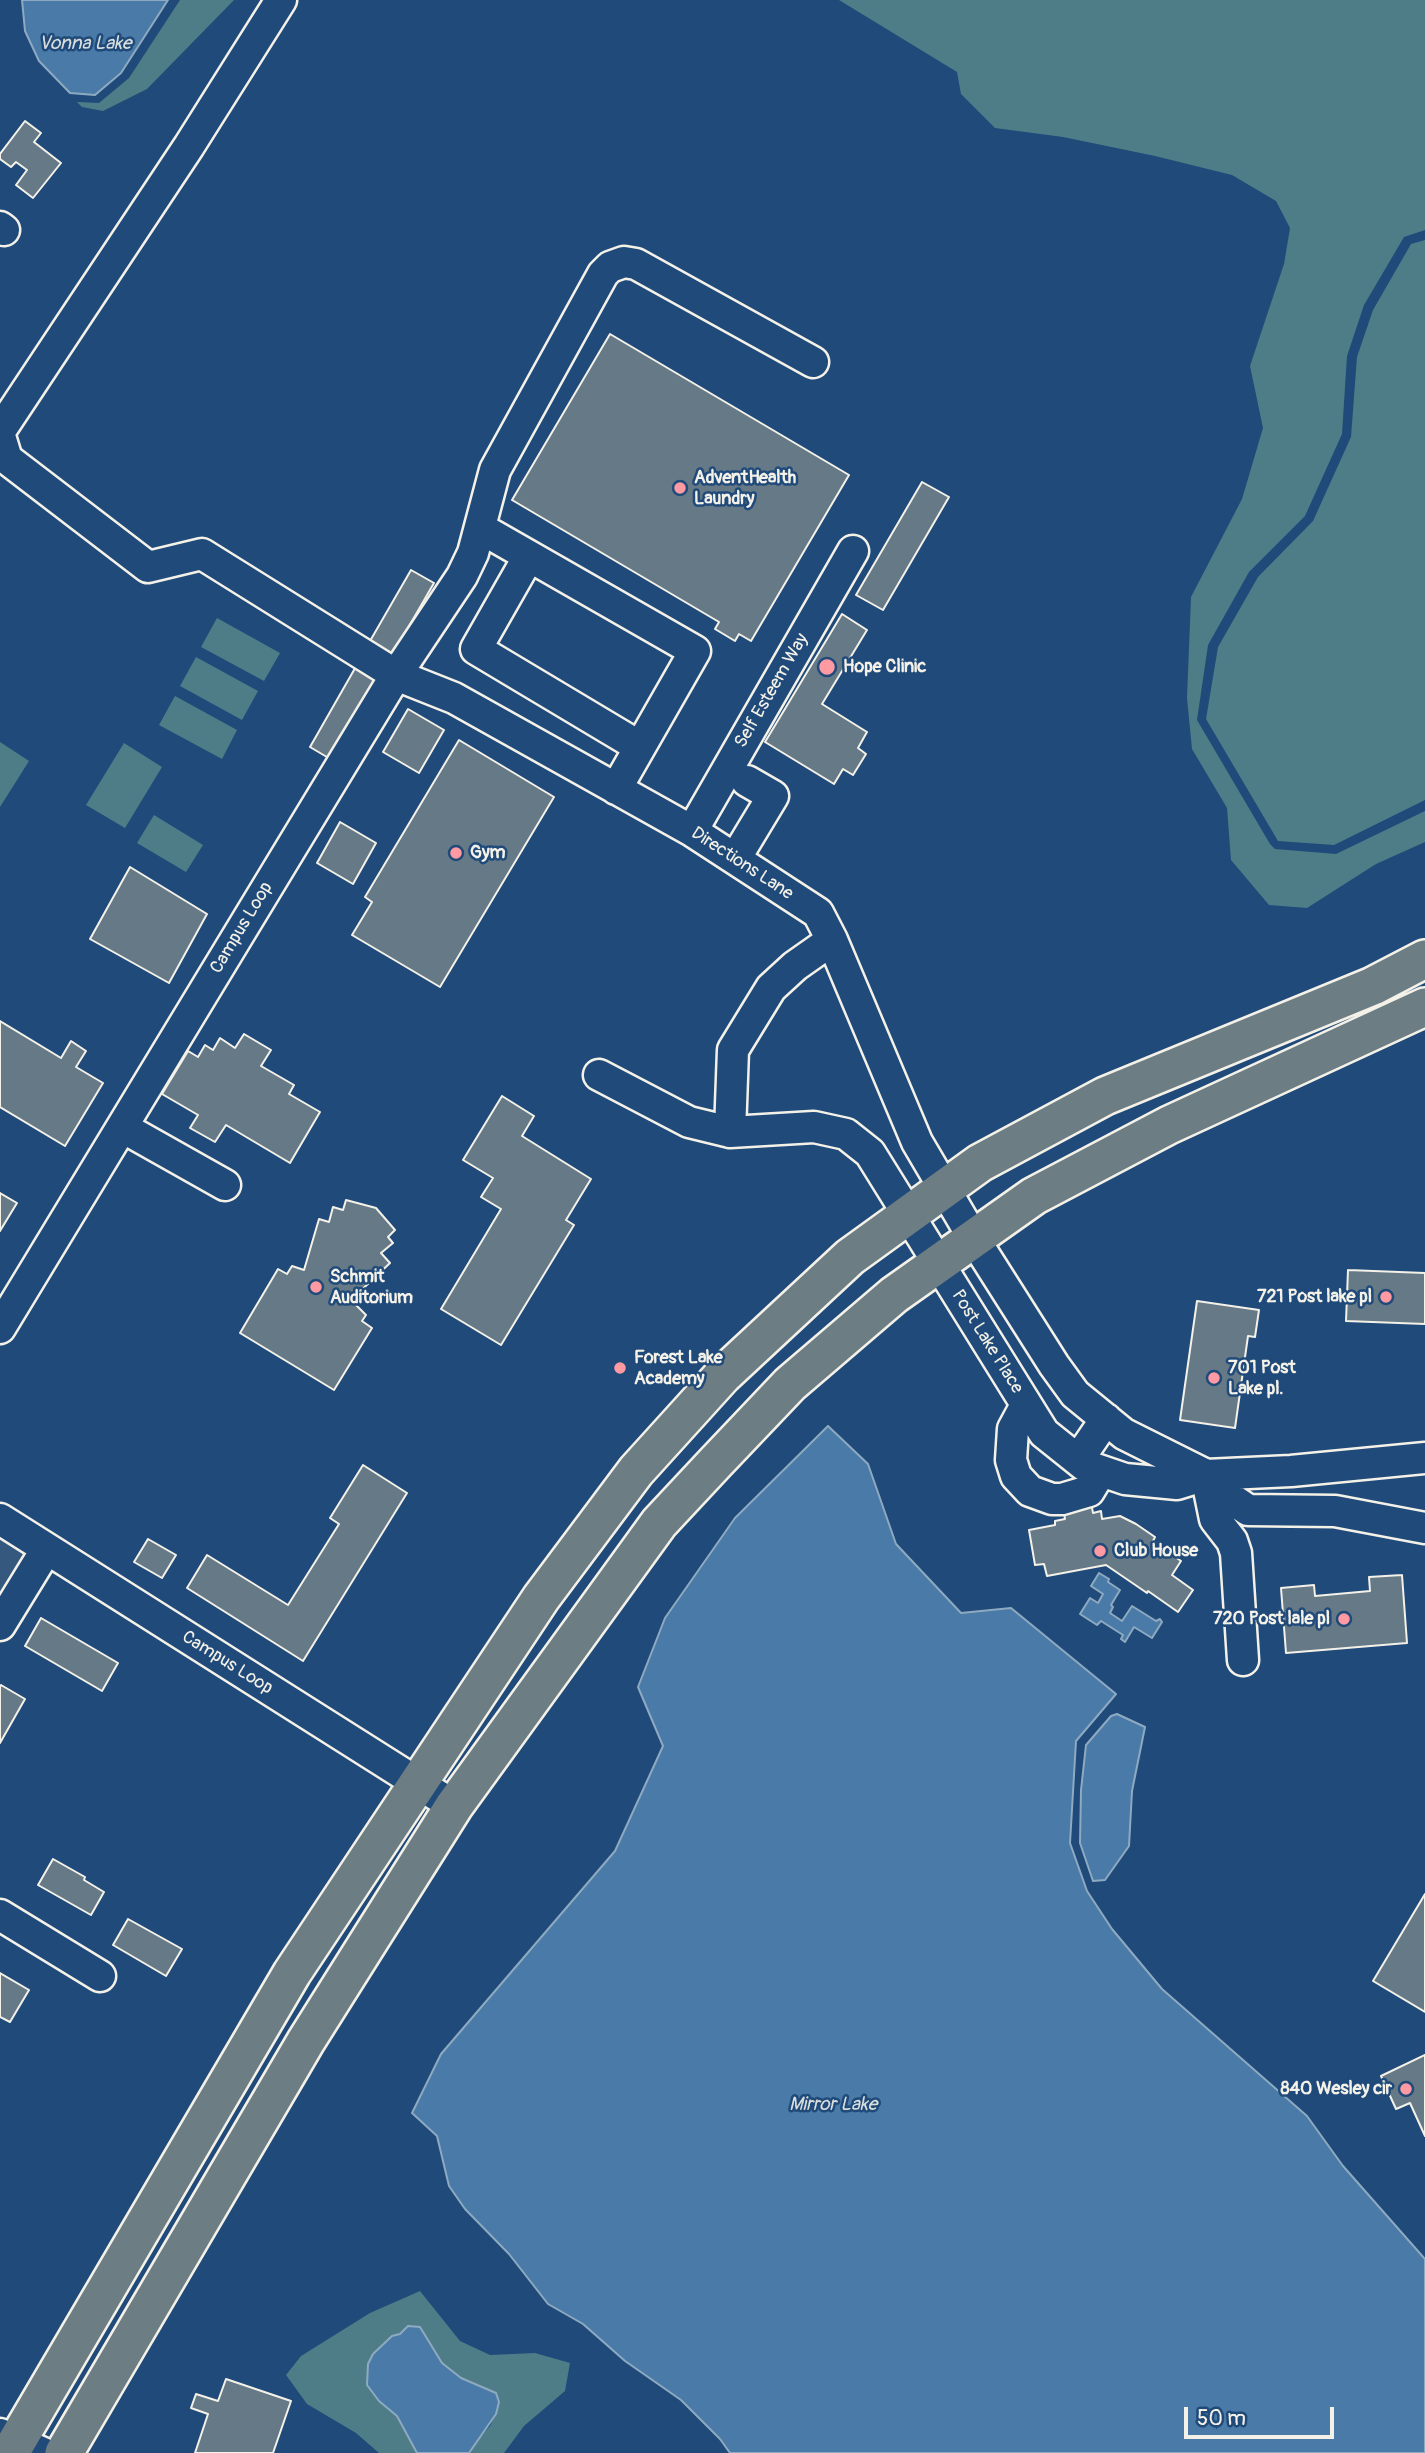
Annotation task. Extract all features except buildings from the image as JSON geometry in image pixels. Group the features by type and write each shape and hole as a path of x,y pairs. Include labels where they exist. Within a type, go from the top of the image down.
{"main road":[{"path":"18,2445 292,1973 541,1598 636,1471 723,1375 850,1257 980,1163 1105,1096 1373,986 1425,959"},
{"path":"64,2453 306,2041 454,1806 659,1523 790,1384 894,1295 1034,1196 1169,1125 1425,1007"}],"street":[{"path":"0,434 182,158 281,0"},
{"name":"Campus Loop","path":"0,1328 396,675 462,576 480,528 495,470 603,274 610,267 624,262 636,264 813,362"},
{"name":"Directions Lane","path":"0,434 7,459 148,567 202,554 396,675 454,698 691,831 818,913 832,940 917,1142 945,1189"},
{"path":"480,528 695,651 616,789"},
{"name":"Self Esteem Way","path":"691,831 853,551"},
{"path":"529,556 476,649 640,747"},
{"path":"735,859 785,803 747,781"},
{"path":"730,1132 733,1050 771,988 795,966 832,940"},
{"name":"Post Lake Place","path":"598,1075 689,1122 730,1132 814,1127 846,1134 870,1153 1044,1433 1089,1465 1125,1479 1177,1484 1425,1458"},
{"path":"122,1128 225,1185"},
{"name":"Post Lake Place","path":"945,1189 974,1239 1075,1394 1124,1434 1207,1479 1248,1510 1335,1511 1425,1528"},
{"path":"1026,1405 1013,1429 1011,1460 1016,1476 1030,1491 1052,1499 1062,1499 1089,1490 1089,1465 1106,1419"},
{"path":"1207,1479 1215,1519 1232,1541 1236,1553 1244,1660"},
{"name":"Campus Loop","path":"0,1519 454,1806"},
{"path":"0,1625 46,1550"},
{"path":"0,1915 100,1976"}],"shaded area":[{"path":"0,1527 40,1553 0,1616"}],"green space":[{"path":"180,0 234,0 147,89 103,111 82,107 77,102 99,103 129,78"},
{"path":"839,0 1425,0 1425,230 1404,237 1364,305 1347,356 1342,434 1305,516 1249,572 1208,645 1197,720 1275,849 1336,854 1425,811 1425,842 1376,864 1307,908 1269,905 1231,860 1227,808 1192,749 1187,698 1191,597 1242,499 1263,428 1250,366 1284,264 1290,228 1276,201 1232,175 1063,137 995,128 961,94 957,72"},
{"path":"1425,240 1425,800 1334,845 1278,841 1206,719 1218,647 1258,577 1313,521 1351,437 1357,357 1373,310 1411,244"},
{"path":"217,618 280,653 264,681 201,647"},
{"path":"196,657 258,691 242,720 180,686"},
{"path":"175,696 237,730 222,759 159,725"},
{"path":"0,742 29,761 0,807"},
{"path":"124,743 162,767 125,828 86,805"},
{"path":"154,815 203,845 186,872 137,843"},
{"path":"420,2291 460,2341 490,2355 535,2353 570,2363 565,2391 524,2426 504,2453 469,2453 490,2426 499,2402 495,2393 461,2378 442,2363 419,2327 408,2326 400,2334 392,2336 379,2401 397,2416 417,2453 379,2453 356,2433 307,2404 286,2375 301,2356 370,2313"}],"water":[{"name":"Vonna Lake","path":"22,0 168,0 121,73 95,95 70,93 39,61 25,31"},
{"name":"Mirror Lake","path":"828,1426 868,1464 896,1544 961,1613 1011,1608 1116,1694 1076,1741 1070,1843 1087,1891 1112,1929 1162,1989 1307,2116 1343,2166 1425,2259 1425,2453 730,2453 720,2439 681,2400 625,2361 583,2324 548,2304 509,2254 465,2209 449,2186 437,2136 412,2113 441,2054 615,1851 663,1746 638,1687 665,1618 735,1518"},
{"path":"1099,1573 1120,1590 1111,1605 1113,1607 1110,1613 1122,1621 1132,1606 1156,1621 1160,1619 1162,1622 1152,1638 1134,1627 1125,1642 1121,1639 1123,1635 1101,1621 1097,1625 1080,1614 1090,1598 1098,1603 1103,1594 1091,1586"},
{"path":"1117,1714 1145,1727 1132,1791 1129,1846 1105,1880 1093,1881 1080,1843 1081,1790 1086,1745 1111,1716"},
{"path":"408,2326 420,2327 442,2363 461,2378 496,2393 499,2402 496,2414 469,2453 417,2453 397,2416 379,2401 367,2385 368,2364 373,2354 392,2336 400,2334"}],"place":[{"name":"AdventHealth Laundry","path":"680,488"},
{"name":"Hope Clinic","path":"827,667"},
{"name":"Gym","path":"456,853"},
{"name":"Schmit Auditorium","path":"316,1287"},
{"name":"721 Post lake pl","path":"1386,1297"},
{"name":"Forest Lake Academy","path":"620,1368"},
{"name":"701 Post Lake pl.","path":"1214,1378"},
{"name":"Club House","path":"1100,1551"},
{"name":"720 Post lale pl","path":"1344,1619"},
{"name":"840 Wesley cir","path":"1406,2089"}]}
